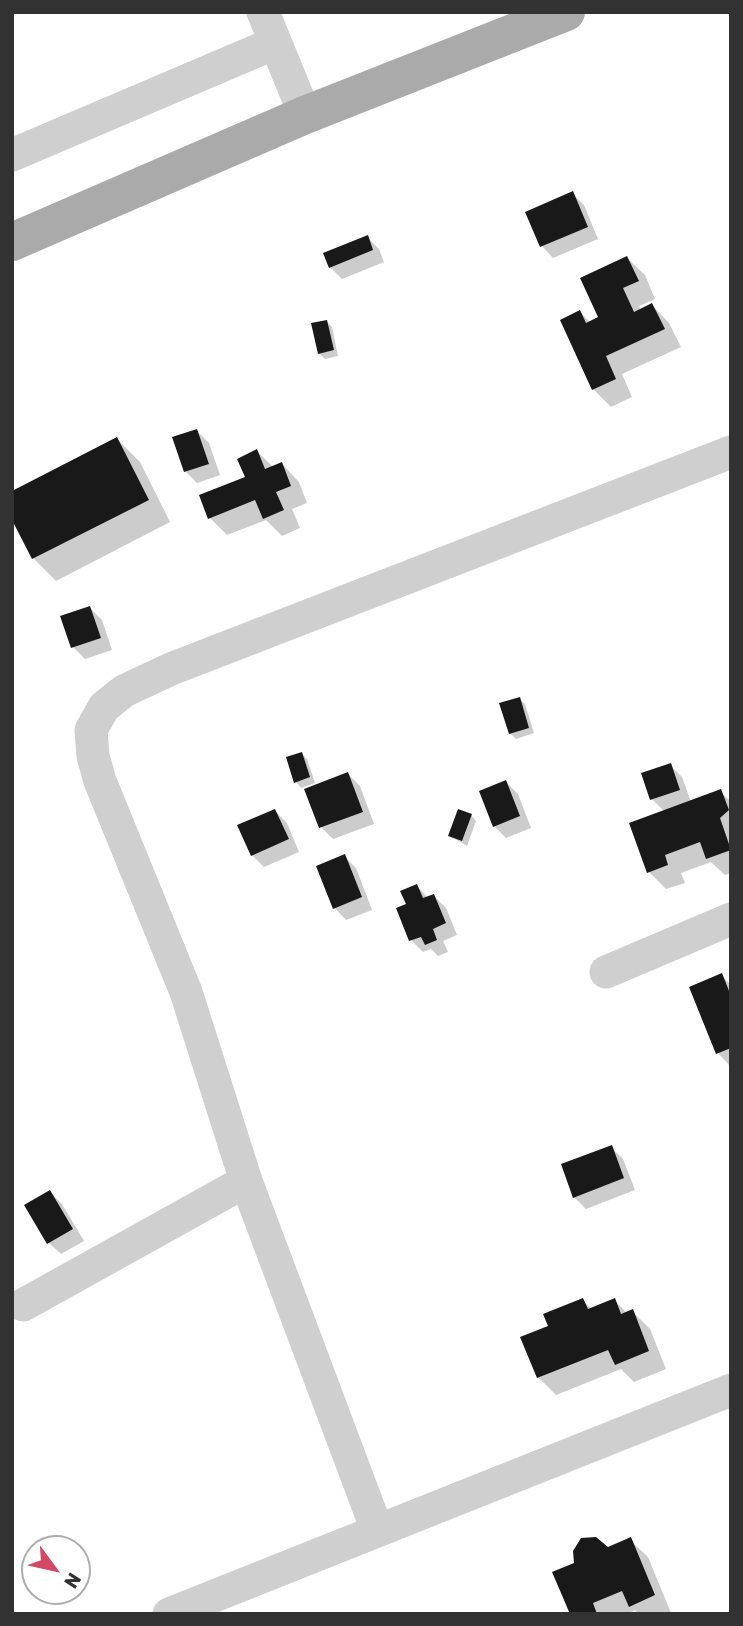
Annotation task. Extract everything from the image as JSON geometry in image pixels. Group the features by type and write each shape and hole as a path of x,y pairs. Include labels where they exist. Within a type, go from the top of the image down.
{"main road":[{"path":"12,242 304,114 566,12"}],"street":[{"path":"263,12 304,114"},
{"path":"12,155 275,43"},
{"path":"377,1530 246,1181 186,992 100,781 91,730 104,707 124,691 171,669 731,452"},
{"path":"606,972 731,919"},
{"path":"23,1305 246,1181"},
{"path":"169,1614 731,1390"}],"building":[{"path":"573,191 588,227 540,247 525,212"},
{"path":"368,235 373,250 329,268 323,253"},
{"path":"627,256 639,281 623,288 634,312 652,303 665,329 606,356 616,379 592,390 560,320 580,310 586,323 598,317 580,278"},
{"path":"327,320 334,350 318,354 311,323"},
{"path":"197,429 209,464 184,472 172,437"},
{"path":"117,437 149,500 32,559 12,520 12,491"},
{"path":"257,449 265,469 282,462 291,486 276,492 284,510 263,519 255,500 208,519 199,495 245,477 237,459"},
{"path":"90,606 101,638 71,648 60,616"},
{"path":"520,697 529,728 509,734 499,703"},
{"path":"302,752 310,777 294,783 286,757"},
{"path":"671,763 680,790 650,800 641,773"},
{"path":"348,772 363,812 319,828 304,789"},
{"path":"506,780 520,816 493,827 479,791"},
{"path":"721,789 729,810 720,818 731,850 706,859 700,842 665,855 668,865 647,873 629,823"},
{"path":"275,809 289,839 251,856 237,825"},
{"path":"458,809 472,814 462,841 448,836"},
{"path":"345,854 362,897 333,909 316,866"},
{"path":"417,884 423,898 434,894 446,923 433,929 437,940 425,945 421,937 409,941 396,908 406,904 400,891"},
{"path":"722,973 731,996 731,1048 716,1054 689,987"},
{"path":"612,1145 624,1178 573,1198 561,1164"},
{"path":"50,1190 73,1229 47,1244 24,1205"},
{"path":"583,1298 588,1309 615,1298 621,1314 633,1309 649,1351 615,1365 608,1350 537,1378 520,1337 548,1326 543,1314"},
{"path":"596,1537 608,1547 631,1537 655,1595 629,1607 622,1591 593,1603 597,1614 570,1614 552,1572 574,1563 573,1551 581,1538"}]}
